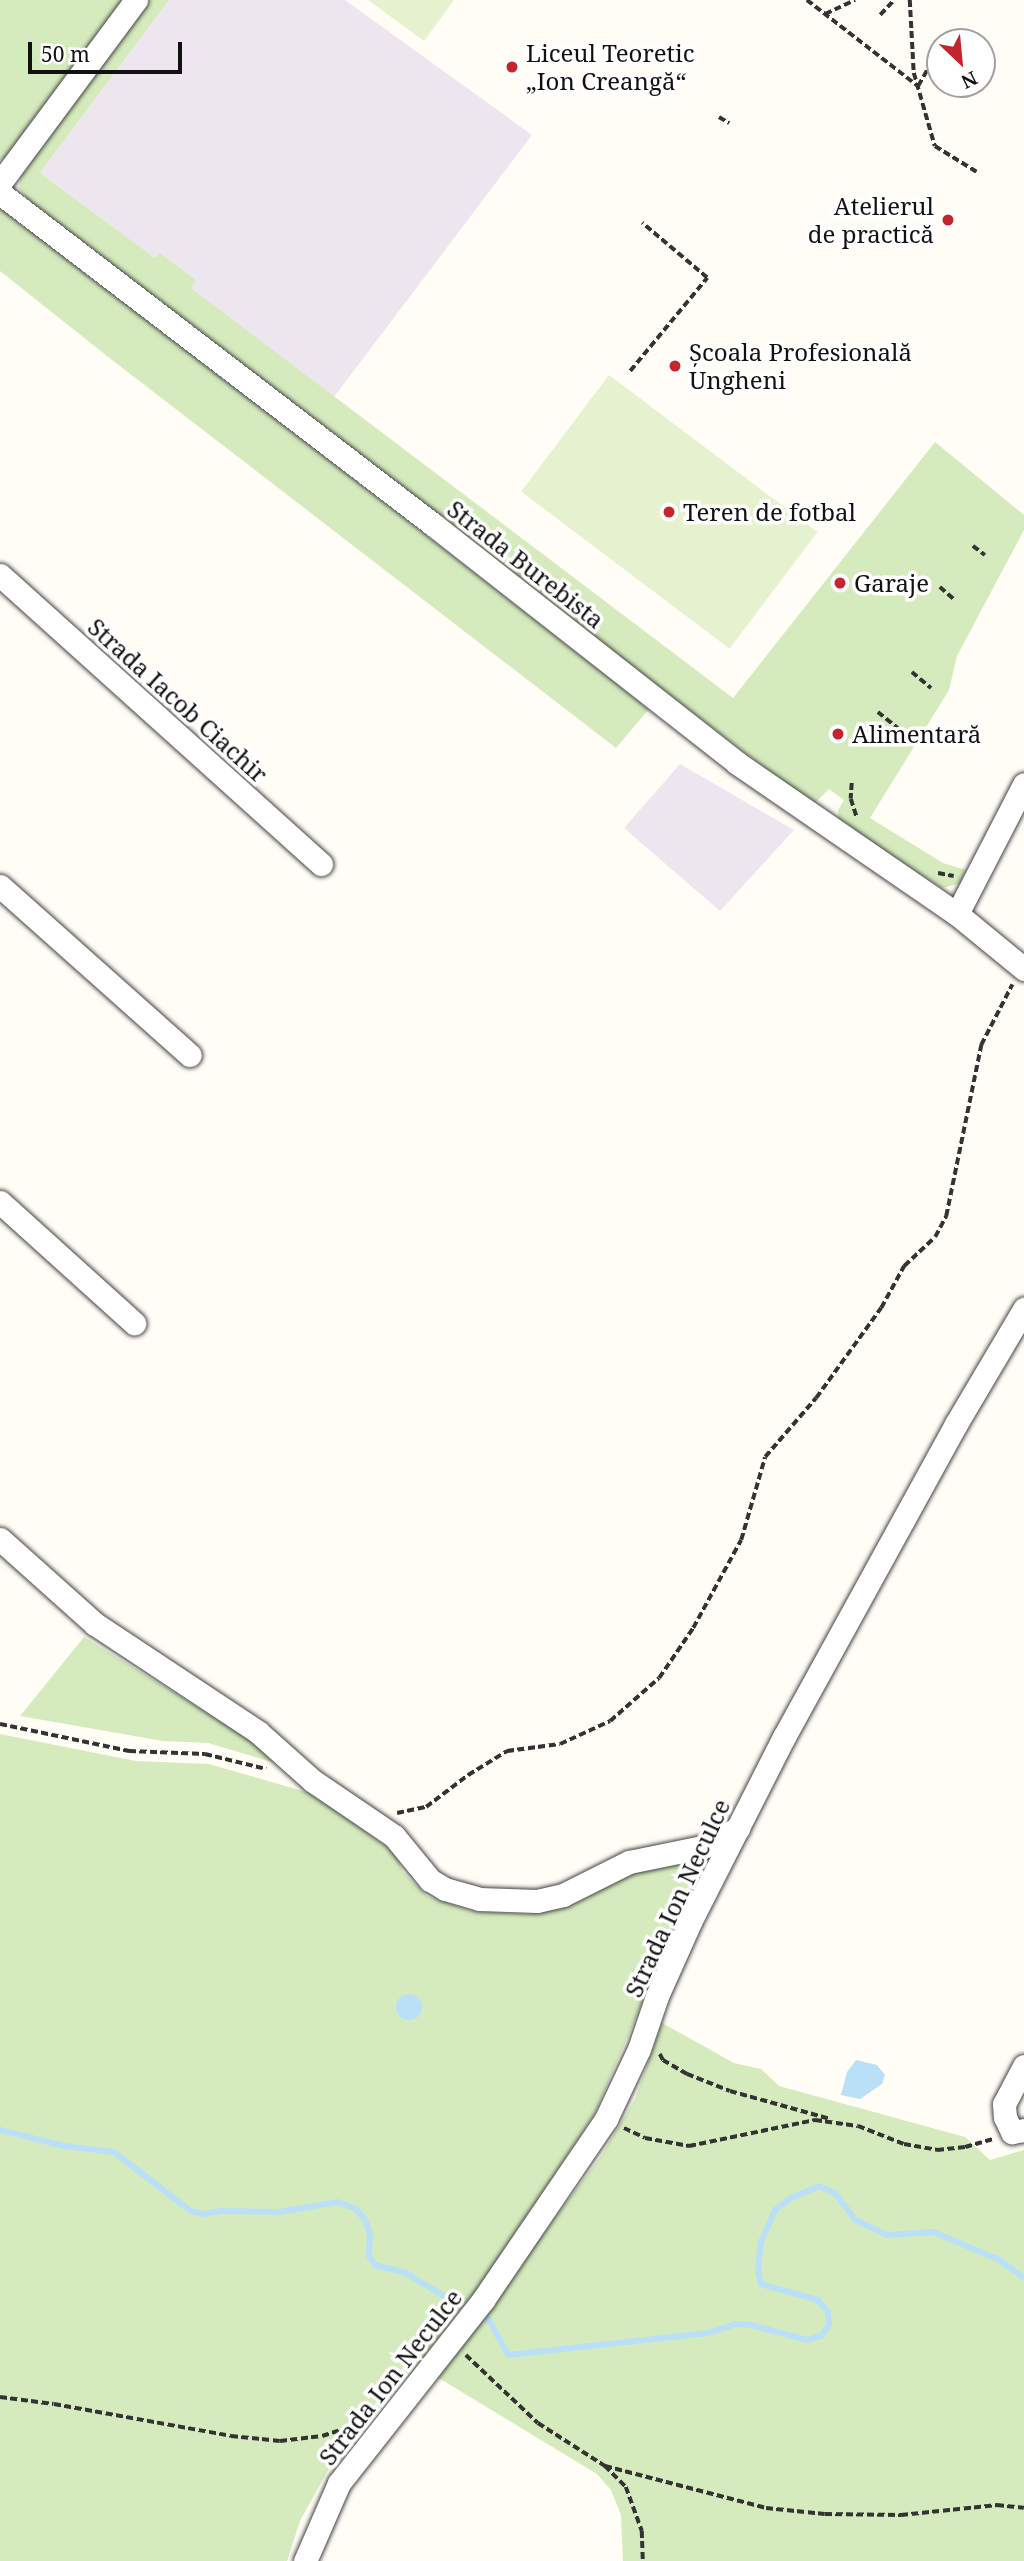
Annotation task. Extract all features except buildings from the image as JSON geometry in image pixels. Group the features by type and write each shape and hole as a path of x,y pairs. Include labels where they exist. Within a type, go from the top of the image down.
{"street":[{"path":"0,183 136,0"},
{"name":"Strada Burebista","path":"0,193 435,526 737,763 957,914 1023,968"},
{"name":"Strada Iacob Ciachir","path":"0,575 321,864"},
{"path":"957,914 1024,784"},
{"path":"0,886 190,1055"},
{"path":"0,1202 134,1323"},
{"name":"Strada Ion Neculce","path":"305,2561 340,2483 450,2343 545,2211 606,2119 632,2067 649,2019 691,1920 738,1828 841,1630 956,1424 1024,1309"},
{"path":"0,1539 95,1624 258,1732 313,1781 394,1836 430,1880 445,1889 479,1899 537,1901 563,1895 629,1862 703,1847 738,1828"},
{"path":"1018,2131 1005,2117 1004,2104 1024,2066"}],"path":[{"path":"807,0 918,86"},
{"path":"825,14 855,0"},
{"path":"880,15 894,0"},
{"path":"910,0 914,73 935,146 977,172"},
{"path":"918,86 926,72"},
{"path":"719,117 729,123"},
{"path":"630,371 707,278 642,223"},
{"path":"974,546 985,555"},
{"path":"940,587 954,599"},
{"path":"912,672 931,688"},
{"path":"878,712 898,728"},
{"path":"852,783 851,799 861,825"},
{"path":"928,867 937,873 975,880"},
{"path":"369,1819 426,1807 468,1774 507,1751 560,1744 610,1721 659,1678 694,1628 741,1541 765,1457 816,1398 881,1308 904,1266 935,1237 946,1216 981,1045 1023,968"},
{"path":"0,1724 129,1751 205,1754 272,1770"},
{"path":"649,2019 654,2044 663,2060 687,2074 730,2091 837,2121 904,2144 937,2150 972,2145 1018,2131"},
{"path":"606,2119 645,2138 689,2146 804,2122 837,2121"},
{"path":"450,2343 478,2364 538,2423 605,2466 625,2487 642,2531 643,2561"},
{"path":"0,2397 231,2436 280,2441 322,2436 349,2427 365,2415"},
{"path":"605,2466 766,2508 825,2514 901,2515 997,2505 1024,2508"}],"shaded area":[{"path":"169,0 345,0 532,135 334,397 190,288 196,280 160,253 156,259 40,173"},
{"path":"680,764 794,830 720,911 624,828"}],"green space":[{"path":"0,0 125,0 8,156 0,160"},
{"path":"149,0 169,0 40,173 155,258 160,253 196,280 191,288 733,698 935,442 1024,515 1024,530 957,656 949,690 870,818 943,863 966,870 962,883 942,888 839,822 838,810 844,800 829,789 813,805 34,207 19,188 23,165"},
{"path":"368,0 454,0 424,41"},
{"path":"0,203 649,709 616,748 112,360 0,271"},
{"name":"Teren de fotbal","path":"609,375 817,532 730,649 521,492"},
{"path":"84,1637 249,1739 285,1766 208,1743 163,1741 20,1716"},
{"path":"0,1734 136,1761 209,1764 313,1794 395,1853 403,1872 427,1896 475,1912 531,1914 579,1902 626,1875 717,1852 645,1996 594,2115 486,2277 427,2356 333,2461 300,2521 287,2561 0,2561"},
{"path":"662,2023 734,2063 761,2069 779,2086 965,2137 990,2160 1024,2150 1024,2561 623,2561 621,2515 611,2490 597,2474 437,2377 601,2156 635,2099"}],"water":[{"path":"409,1994 418,1998 422,2007 418,2016 409,2020 400,2016 396,2007 400,1998"},
{"path":"856,2060 877,2065 885,2075 882,2084 860,2099 841,2095 847,2072"}],"waterway":[{"path":"0,2130 64,2146 114,2152 191,2211 203,2214 222,2211 279,2212 337,2202 356,2209 366,2221 370,2235 369,2255 375,2265 406,2273 442,2295 472,2307"},
{"path":"488,2318 508,2355 708,2333 735,2324 751,2325 807,2340 821,2336 829,2325 828,2312 818,2300 761,2284 758,2270 761,2242 775,2210 791,2198 819,2186 835,2193 855,2220 887,2235 933,2232 998,2259 1024,2278"}],"place":[{"name":"Liceul Teoretic „Ion Creangă“","path":"512,67"},
{"name":"Atelierul de practică","path":"948,220"},
{"name":"Școala Profesională Ungheni","path":"675,366"},
{"name":"Teren de fotbal","path":"669,512"},
{"name":"Garaje","path":"840,583"},
{"name":"Alimentară","path":"838,734"}]}
